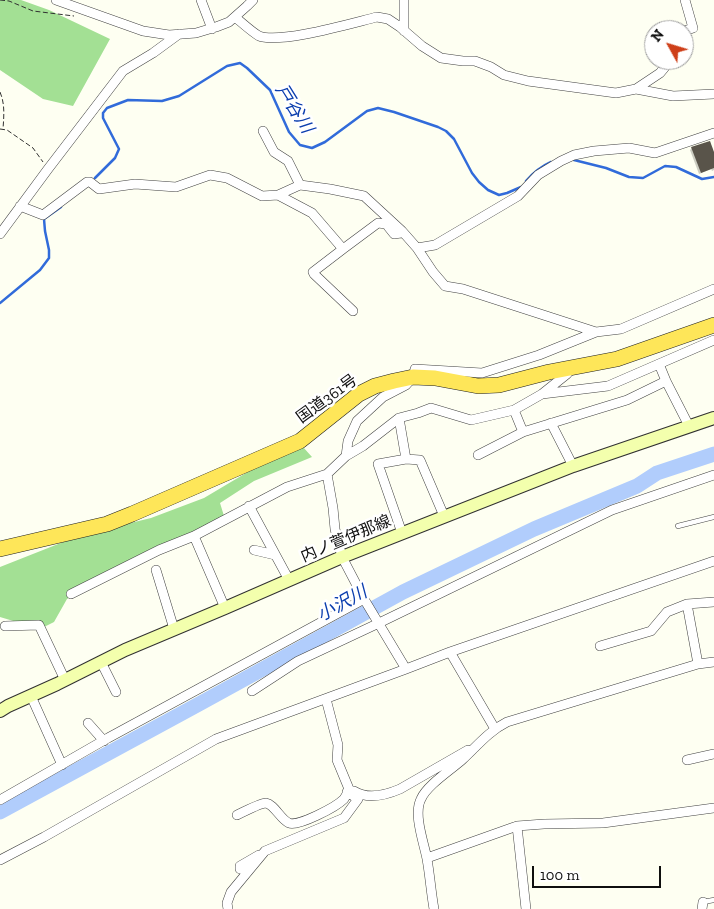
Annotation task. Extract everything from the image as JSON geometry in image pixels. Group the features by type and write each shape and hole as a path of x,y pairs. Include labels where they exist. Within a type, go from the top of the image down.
{"highway":[{"name":"国道361号","path":"0,549 107,524 300,441 359,394 375,386 413,377 435,378 478,386 499,385 549,372 617,359 714,325"}],"main road":[{"name":"内ノ萱伊那線","path":"0,711 174,629 342,557 573,466 714,418"}],"street":[{"path":"56,0 143,31 169,35 196,33 229,22 253,0"},
{"path":"201,0 212,28"},
{"path":"404,0 404,31"},
{"path":"685,0 691,20"},
{"path":"235,17 259,35 273,38 299,35 376,17 388,19 422,46 441,58 475,61 504,75 528,82 616,94 636,89 662,70"},
{"path":"0,234 123,71 154,53 179,34"},
{"path":"636,89 673,96 714,94"},
{"path":"263,131 274,152 288,161 300,185"},
{"path":"417,248 435,244 518,196 538,175 574,155 629,148 656,153 714,133"},
{"path":"20,206 43,215 87,182 90,182 99,190 135,184 176,187 210,175 227,178 262,196 278,195 300,185 364,196 417,248 445,286 463,289 596,332"},
{"path":"278,195 312,213 343,249"},
{"path":"353,312 313,272 378,223 386,224 394,234 402,232"},
{"path":"346,456 348,440 357,422 383,397 406,385 413,377 415,369 482,373 539,355 596,332 621,329 714,290"},
{"path":"542,394 608,386 714,340"},
{"path":"659,364 689,426"},
{"path":"71,594 159,550 194,536 287,486 327,474 346,456 363,446 399,418 431,408 471,420 514,410 542,394 567,374 571,368"},
{"path":"478,455 523,432 627,400 666,381"},
{"path":"514,410 523,432"},
{"path":"399,418 406,459"},
{"path":"551,423 573,466"},
{"path":"402,533 378,464 406,459 420,460 444,516"},
{"path":"327,474 335,529 342,557 406,670"},
{"path":"252,690 298,661 612,510 714,475"},
{"path":"249,506 289,580"},
{"path":"194,536 225,608"},
{"path":"254,550 275,555"},
{"path":"0,860 44,838 216,740 450,652 714,561"},
{"path":"156,570 174,629"},
{"path":"0,800 62,764 365,600"},
{"path":"600,646 651,631 667,612 687,604 714,602"},
{"path":"687,604 698,664"},
{"path":"5,626 40,625 64,680"},
{"path":"450,652 495,729"},
{"path":"101,662 116,692"},
{"path":"434,909 418,810 420,799 474,747 495,729 507,722 698,664 714,662"},
{"path":"31,696 62,764"},
{"path":"240,869 243,863 264,851 344,818 358,799 348,790 337,760 338,745 326,699"},
{"path":"88,723 104,741"},
{"path":"348,790 364,796 393,792 474,747"},
{"path":"687,760 714,754"},
{"path":"237,815 265,803 270,805 286,822 290,824 298,823 331,808 344,798 348,790"},
{"path":"427,858 517,826 603,823 714,808"},
{"path":"517,826 526,909"},
{"path":"228,909 227,903 231,892 264,851"}],"lane":[{"path":"678,526 714,517"},
{"path":"703,906 714,900"}],"path":[{"path":"0,0 9,1 33,11 80,17"},
{"path":"0,92 4,101 1,130 7,130 33,148 48,169"}],"green space":[{"path":"0,0 21,0 49,10 110,39 73,106 43,99 0,70"},
{"path":"303,447 312,457 254,481 220,503 224,516 214,527 145,552 67,599 54,622 40,629 0,617 0,567 81,535 151,518 204,498 273,457"}],"building":[{"path":"710,141 714,152 714,168 701,173 691,147"}],"waterway":[{"name":"戸谷川","path":"95,178 115,158 119,149 103,118 103,113 107,108 128,100 162,101 179,96 227,66 240,63 270,90 289,132 300,145 312,148 325,142 367,111 378,108 446,131 454,139 472,173 488,190 499,195 521,187"},
{"name":"戸谷川","path":"574,160 606,168 629,177 643,178 665,166 676,167 702,179 714,177"},
{"name":"戸谷川","path":"526,181 537,170 551,162"},
{"name":"戸谷川","path":"0,303 40,270 49,258 44,219 61,207"},
{"name":"小沢川","path":"0,812 403,592 534,529 637,486 657,473 714,454"}]}
